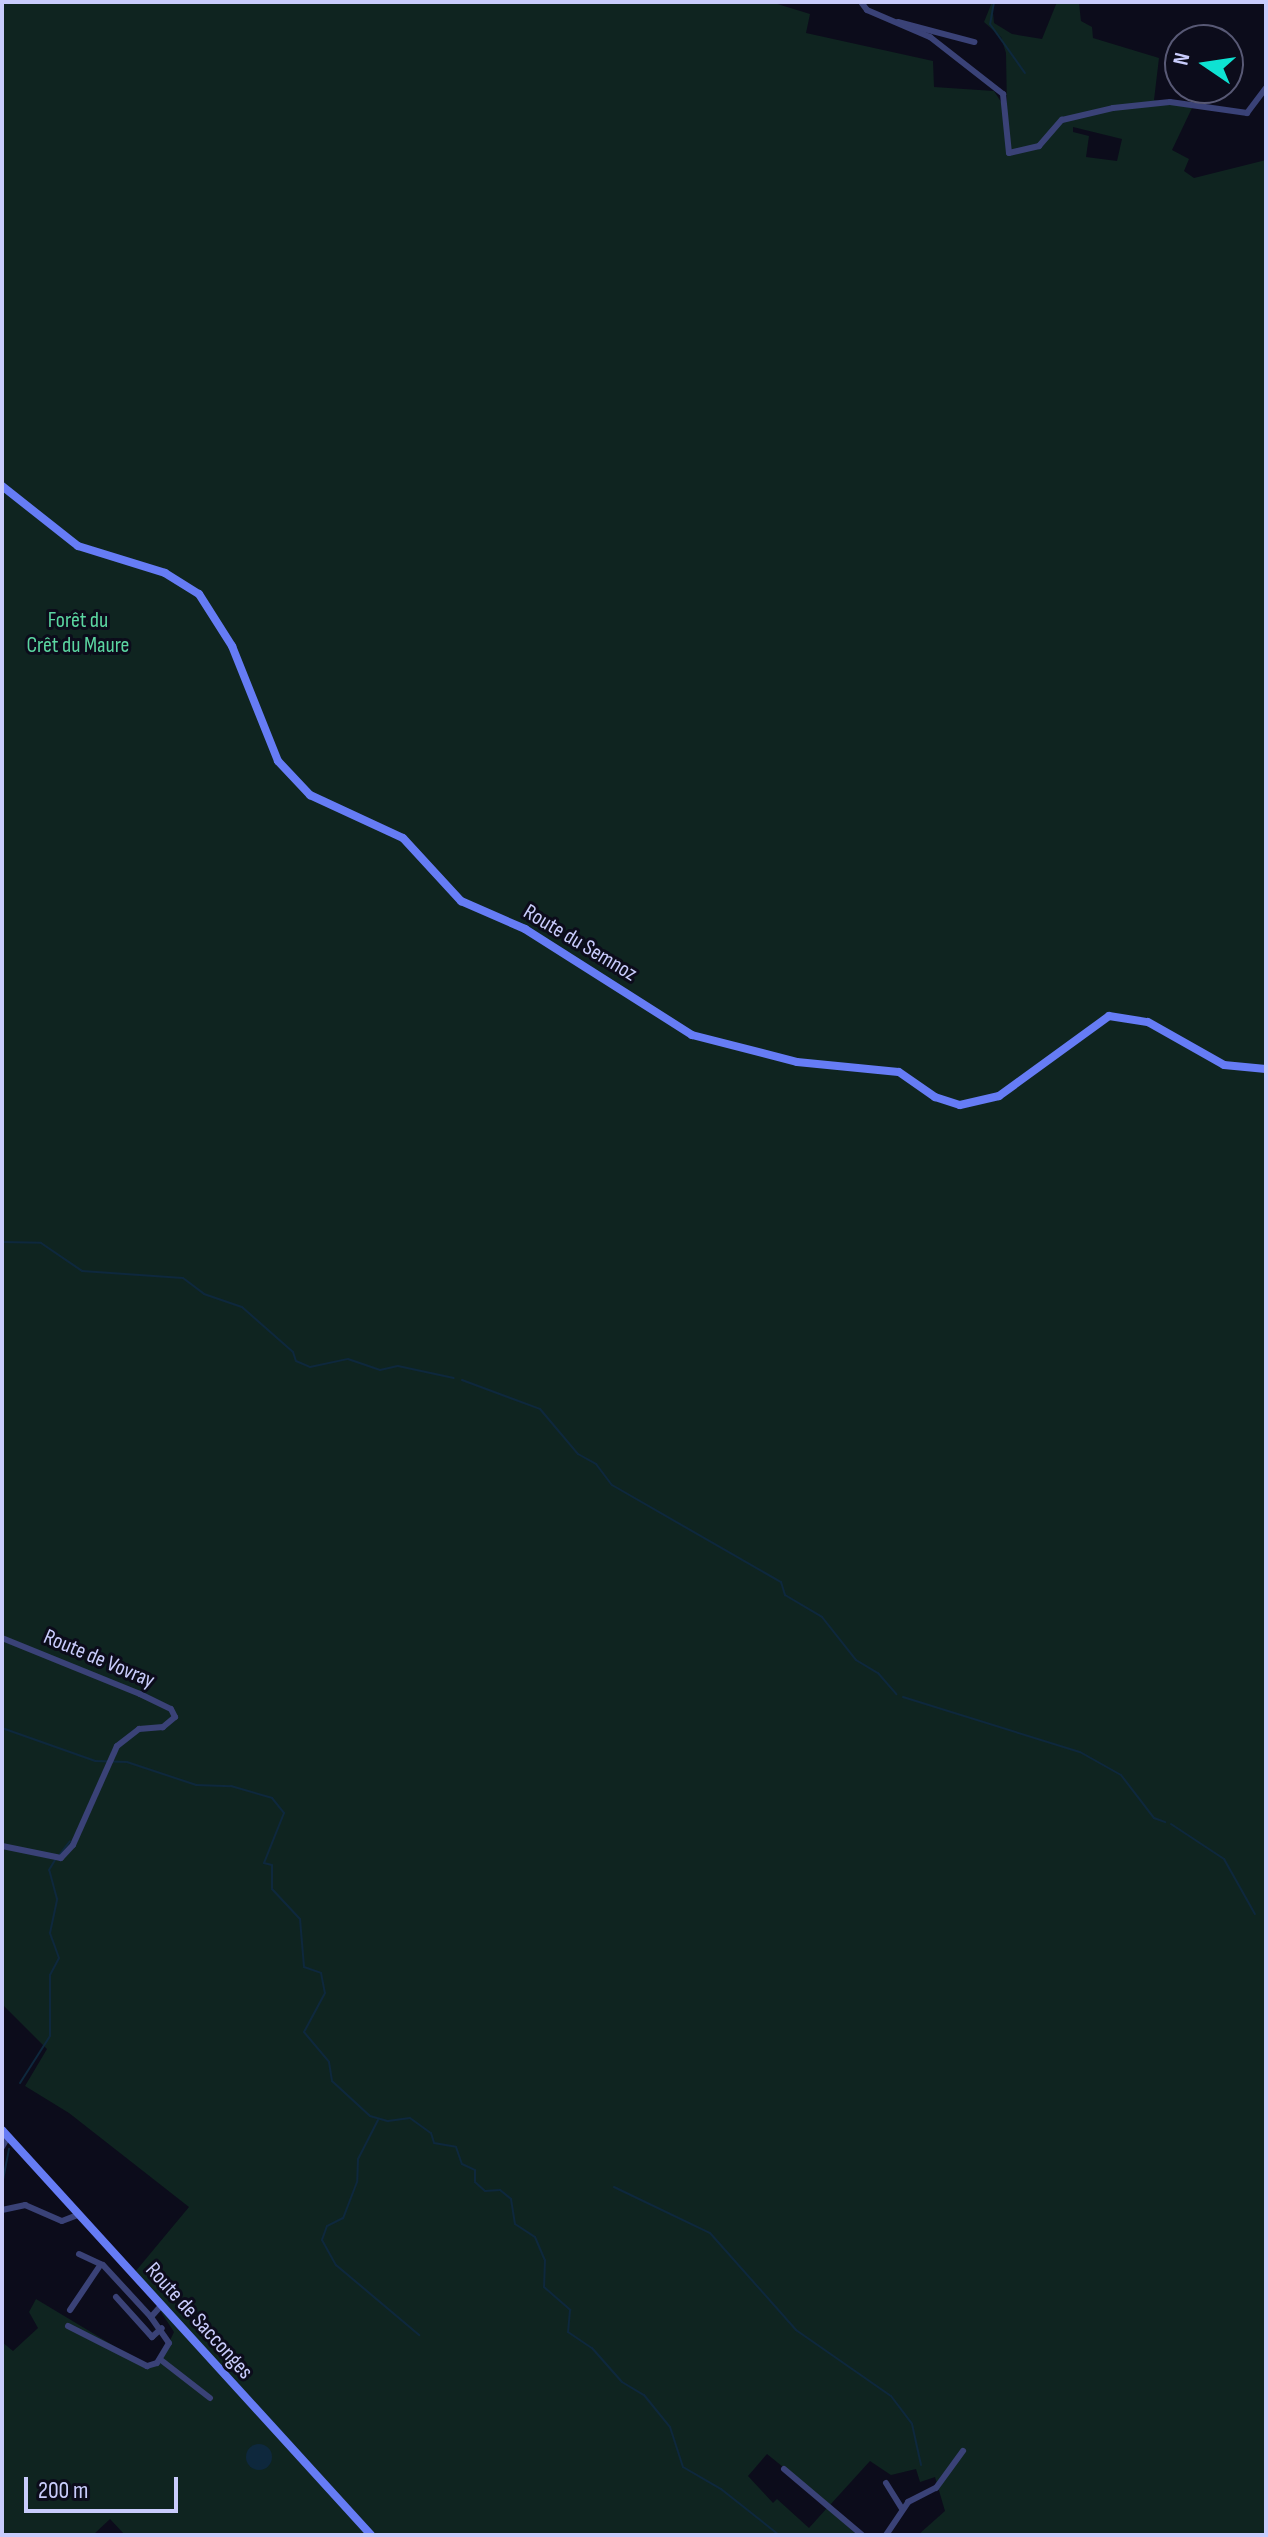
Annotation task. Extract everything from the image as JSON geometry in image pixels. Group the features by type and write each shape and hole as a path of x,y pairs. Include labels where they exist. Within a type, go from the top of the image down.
{"main road":[{"name":"Route du Semnoz","path":"2,486 78,546 165,573 199,594 232,646 274,754 310,795 403,838 461,901 525,929 692,1035 797,1062 894,1071 945,1101 969,1105 1012,1088 1092,1024 1109,1016 1135,1018 1218,1063 1266,1069"},
{"name":"Route de Sacconges","path":"5,2133 371,2535"}],"street":[{"path":"861,2 867,10 936,41 1003,94 1009,153 1039,146 1062,120 1170,102 1247,113 1266,88"},
{"path":"895,22 974,42"},
{"name":"Route de Vovray","path":"2,1638 174,1712 171,1723 139,1729 108,1759 73,1845 61,1858 2,1846"},
{"path":"2,2147 5,2133"},
{"path":"2,2210 25,2205 62,2221 78,2215"},
{"path":"79,2254 101,2264 162,2328 169,2343 161,2360"},
{"path":"70,2310 101,2264"},
{"path":"116,2297 152,2337 162,2328"},
{"path":"151,2317 159,2308"},
{"path":"68,2326 140,2364 161,2360 210,2398"},
{"path":"886,2535 902,2509 945,2480 963,2451"},
{"path":"784,2469 862,2535"},
{"path":"886,2483 902,2509"}],"green space":[{"name":"Forêt du Crêt du Maure","path":"2,2 771,2 810,14 806,33 933,61 934,87 994,91 1007,111 1006,53 1001,37 984,22 992,2 994,23 1012,34 1042,39 1057,2 1079,3 1081,21 1092,27 1093,38 1159,58 1154,100 1192,108 1172,150 1189,159 1184,171 1194,178 1266,160 1266,2535 918,2535 945,2511 935,2477 920,2482 916,2469 891,2475 870,2461 830,2505 767,2454 748,2476 773,2503 777,2499 809,2528 827,2508 857,2535 125,2535 110,2519 93,2535 2,2535 2,2342 13,2351 38,2328 29,2312 36,2299 149,2367 161,2359 174,2332 135,2272 189,2207 69,2113 25,2086 47,2049 2,2004","holes":["1073,127 1122,139 1117,161 1086,157 1089,136 1073,132"]}],"water":[{"path":"259,2444 268,2448 272,2457 268,2466 259,2470 250,2466 246,2457 250,2448"}],"waterway":[{"path":"994,2 990,24 1025,73"},
{"path":"2,1242 41,1243 82,1271 183,1278 204,1294 242,1307 293,1352 296,1361 310,1367 348,1359 380,1370 398,1366 454,1378"},
{"path":"462,1380 540,1409 578,1454 596,1464 612,1485 781,1582 785,1595 822,1617 856,1660 878,1673 896,1694"},
{"path":"903,1697 1080,1752 1121,1775 1154,1818 1165,1822"},
{"path":"2,1728 95,1761 127,1762 196,1785 231,1786 272,1798 284,1813 264,1863 272,1865 272,1889 300,1919 304,1967 321,1973 325,1993 304,2032 329,2062 332,2081 370,2116 388,2121 410,2118 431,2133 434,2143 456,2147 462,2164 475,2170 475,2182 485,2191 500,2190 511,2199 515,2224 535,2237 545,2260 544,2287 570,2310 568,2332 592,2348 622,2382 644,2395 670,2427 683,2467 721,2489 779,2535"},
{"path":"1171,1824 1224,1859 1255,1914"},
{"path":"60,1854 70,1841"},
{"path":"20,2083 50,2036 50,1975 59,1958 50,1933 57,1899 49,1870 55,1860"},
{"path":"378,2120 358,2159 357,2182 343,2218 327,2226 322,2240 336,2265 419,2335"},
{"path":"2,2185 9,2149"},
{"path":"614,2187 710,2233 796,2330 891,2396 912,2424 921,2465"}]}
